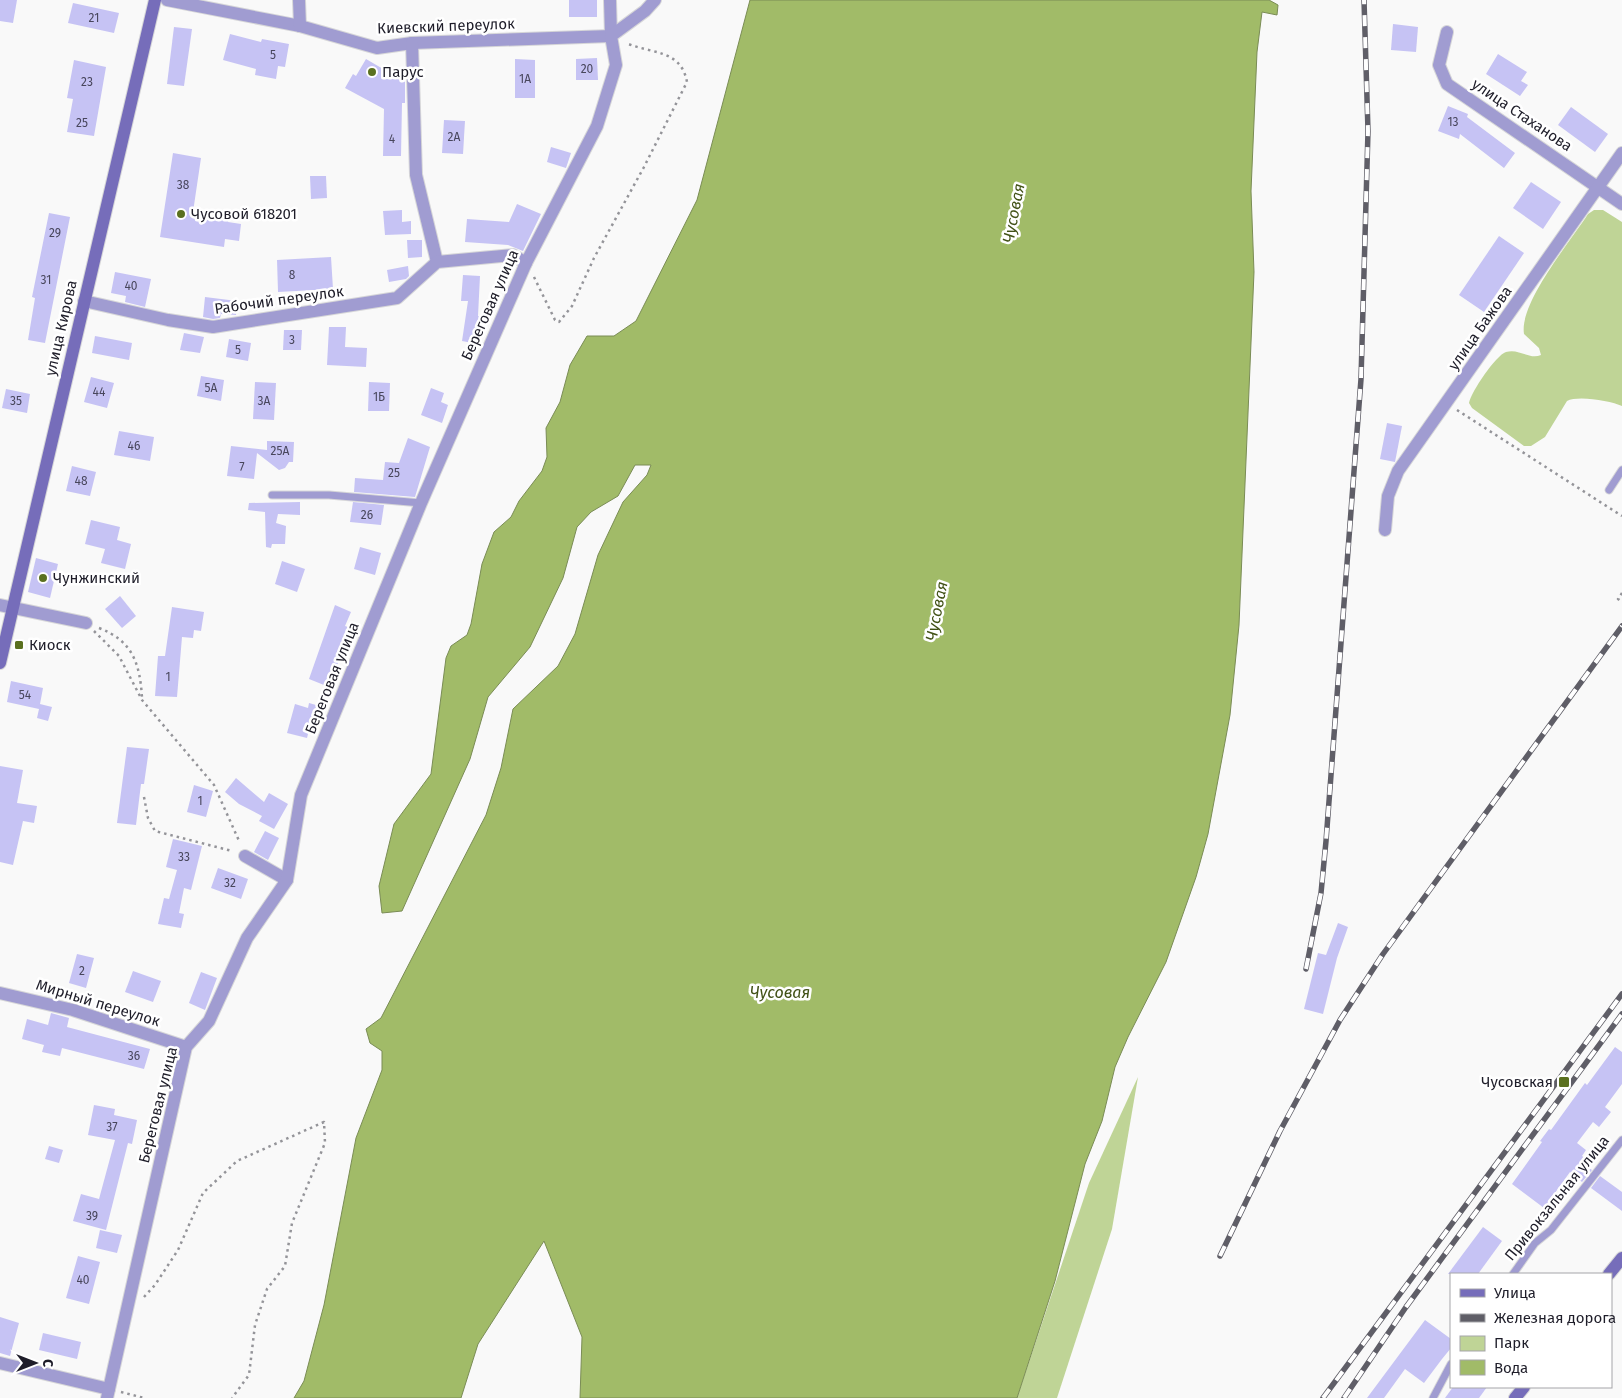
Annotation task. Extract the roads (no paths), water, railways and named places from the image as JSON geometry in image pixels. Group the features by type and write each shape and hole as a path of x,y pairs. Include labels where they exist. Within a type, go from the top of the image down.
{"street":[{"name":"улица Кирова","path":"0,663 155,0"},
{"name":"Киевский переулок","path":"167,0 300,26 377,48 412,43 611,36"},
{"path":"299,0 300,26"},
{"name":"Береговая улица","path":"108,1393 186,1048 209,1021 247,938 287,880 301,795 421,503 526,263 597,126 616,65 611,36 610,0"},
{"path":"611,36 646,11 655,0"},
{"name":"улица Стаханова","path":"1446,32 1439,65 1447,84 1622,204"},
{"path":"412,43 416,175 437,262 513,255 526,263"},
{"name":"улица Бажова","path":"1385,530 1388,496 1398,472 1622,153"},
{"name":"Рабочий переулок","path":"84,301 168,320 213,327 397,298 437,262"},
{"path":"0,605 86,623"},
{"path":"245,856 287,880"},
{"name":"Мирный переулок","path":"0,993 73,1010 186,1048"},
{"path":"1610,1273 1622,1258"},
{"path":"0,1363 108,1393"},
{"path":"1515,1398 1523,1388"}],"lane":[{"path":"1609,490 1622,470"},
{"path":"272,495 329,494 421,503"},
{"name":"Привокзальная улица","path":"1514,1273 1535,1243 1551,1230 1622,1140"},
{"path":"1433,1398 1450,1366"}],"water":[{"name":"Чусовая","path":"750,0 1269,0 1278,5 1277,15 1262,12 1257,52 1251,191 1254,272 1239,625 1230,715 1208,834 1196,877 1166,962 1115,1067 1102,1121 1085,1164 1055,1281 1017,1398 580,1398 582,1337 544,1241 478,1344 461,1398 294,1398 304,1381 324,1305 356,1138 382,1070 382,1051 370,1043 366,1029 381,1018 486,815 501,768 513,709 558,666 575,634 598,555 623,502 647,475 651,465 635,465 618,496 591,512 577,527 563,578 530,647 488,697 470,759 402,911 382,913 379,886 394,824 431,774 446,658 451,646 467,635 471,624 482,564 494,532 511,517 519,501 542,471 547,457 546,428 560,402 570,365 587,336 614,336 636,321 697,200"}],"railway":[{"path":"1306,969 1321,893 1326,841 1361,379 1368,131 1364,0"},
{"path":"1220,1256 1280,1131 1340,1020 1383,954 1622,626"},
{"path":"1323,1398 1622,994"},
{"path":"1344,1398 1406,1307 1622,1014"}],"place":[{"name":"Парус","path":"372,72"},
{"name":"Чусовой 618201","path":"181,214"},
{"name":"Чунжинский","path":"43,578"},
{"name":"Киоск","path":"19,645"},
{"name":"Чусовская","path":"1564,1082"}]}
